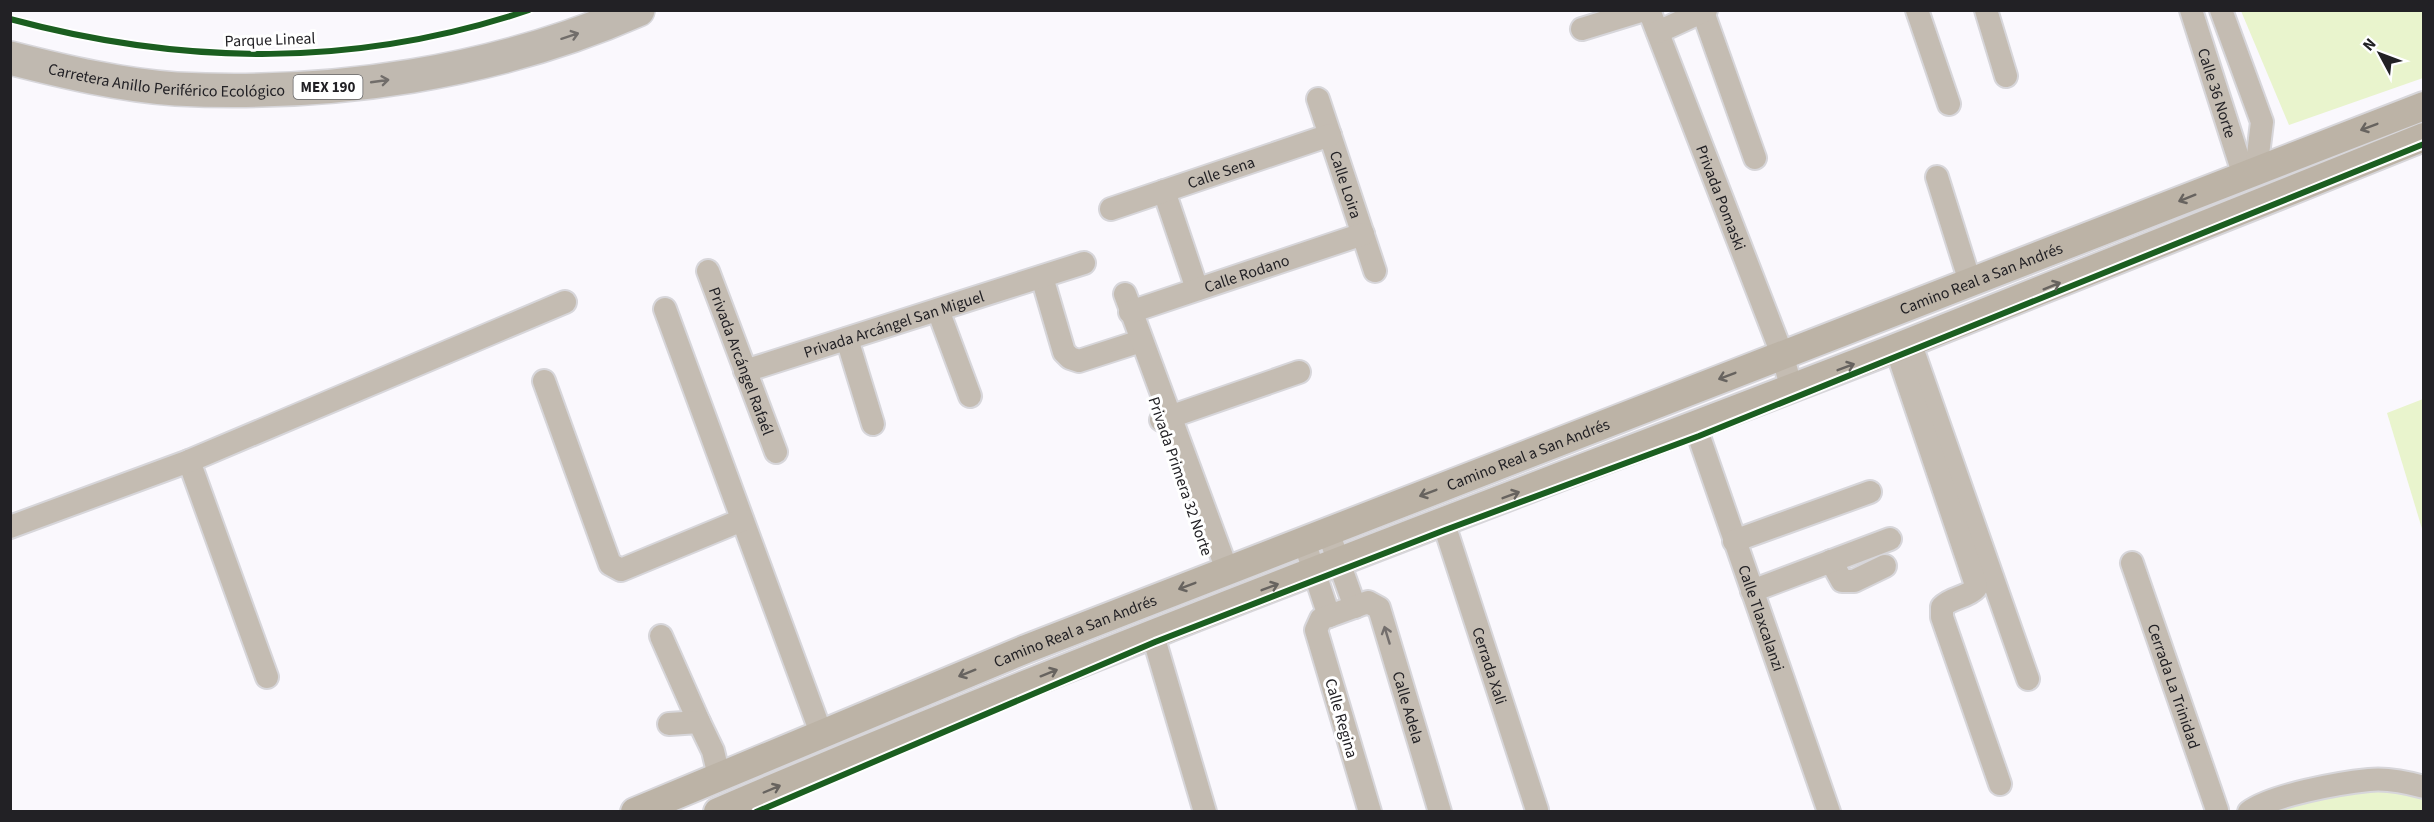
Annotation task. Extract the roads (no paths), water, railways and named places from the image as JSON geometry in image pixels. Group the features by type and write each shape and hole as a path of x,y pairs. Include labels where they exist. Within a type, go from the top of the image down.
{"highway":[{"name":"Carretera Anillo Periférico Ecológico","path":"10,58 110,81 174,88 316,89 463,66 547,43 609,23 638,10"}],"main road":[{"name":"Camino Real a San Andrés","path":"635,812 821,733 1221,572 2424,106"},
{"name":"Camino Real a San Andrés","path":"718,812 928,722 1152,632 1903,345 2424,137"},
{"path":"2011,266 2023,297"}],"street":[{"path":"1582,29 1644,10"},
{"name":"Privada Pomaski","path":"1649,10 1782,354 1791,386"},
{"path":"1917,10 1949,104"},
{"path":"1986,10 2006,76"},
{"name":"Calle 36 Norte","path":"2190,10 2250,173"},
{"path":"2222,10 2262,122 2250,173"},
{"path":"1658,32 1705,11 1755,158"},
{"name":"Calle Loira","path":"1318,99 1375,271"},
{"name":"Calle Sena","path":"1111,209 1330,135"},
{"path":"1937,177 1970,282"},
{"path":"1164,191 1197,289"},
{"name":"Calle Rodano","path":"1127,303 1197,289 1363,234"},
{"name":"Privada Arcángel San Miguel","path":"745,371 1084,263"},
{"name":"Privada Arcángel Rafaél","path":"708,271 776,452"},
{"path":"1042,277 1064,352 1070,358 1079,361 1141,341"},
{"path":"10,528 189,460 565,302"},
{"name":"Privada Primera 32 Norte","path":"1127,303 1153,376 1151,394 1165,418 1221,572"},
{"path":"665,309 821,733"},
{"path":"939,310 969,396"},
{"path":"847,339 873,424"},
{"path":"1903,345 2028,679"},
{"path":"1903,345 1976,588 1972,592 1947,601 1942,607 1942,617 2000,784"},
{"path":"1165,418 1299,372"},
{"path":"544,381 610,564 615,568 621,570 742,520"},
{"name":"Calle Tlaxcalanzi","path":"1695,425 1829,812"},
{"path":"189,460 267,677"},
{"path":"1734,541 1870,492"},
{"name":"Cerrada Xali","path":"1443,521 1537,810"},
{"path":"1316,537 1326,566"},
{"path":"1752,591 1890,539"},
{"path":"1831,561 1842,581 1854,581 1885,566"},
{"name":"Cerrada La Trinidad","path":"2132,563 2216,811"},
{"name":"Calle Adela","path":"1326,566 1365,605 1379,608 1440,812"},
{"name":"Calle Regina","path":"1326,566 1323,620 1316,630 1370,812"},
{"path":"1323,620 1365,605"},
{"path":"1152,632 1205,812"},
{"path":"662,636 713,751 719,776"},
{"path":"669,724 699,722"},
{"path":"2249,812 2271,800 2370,780 2424,786"}]}
